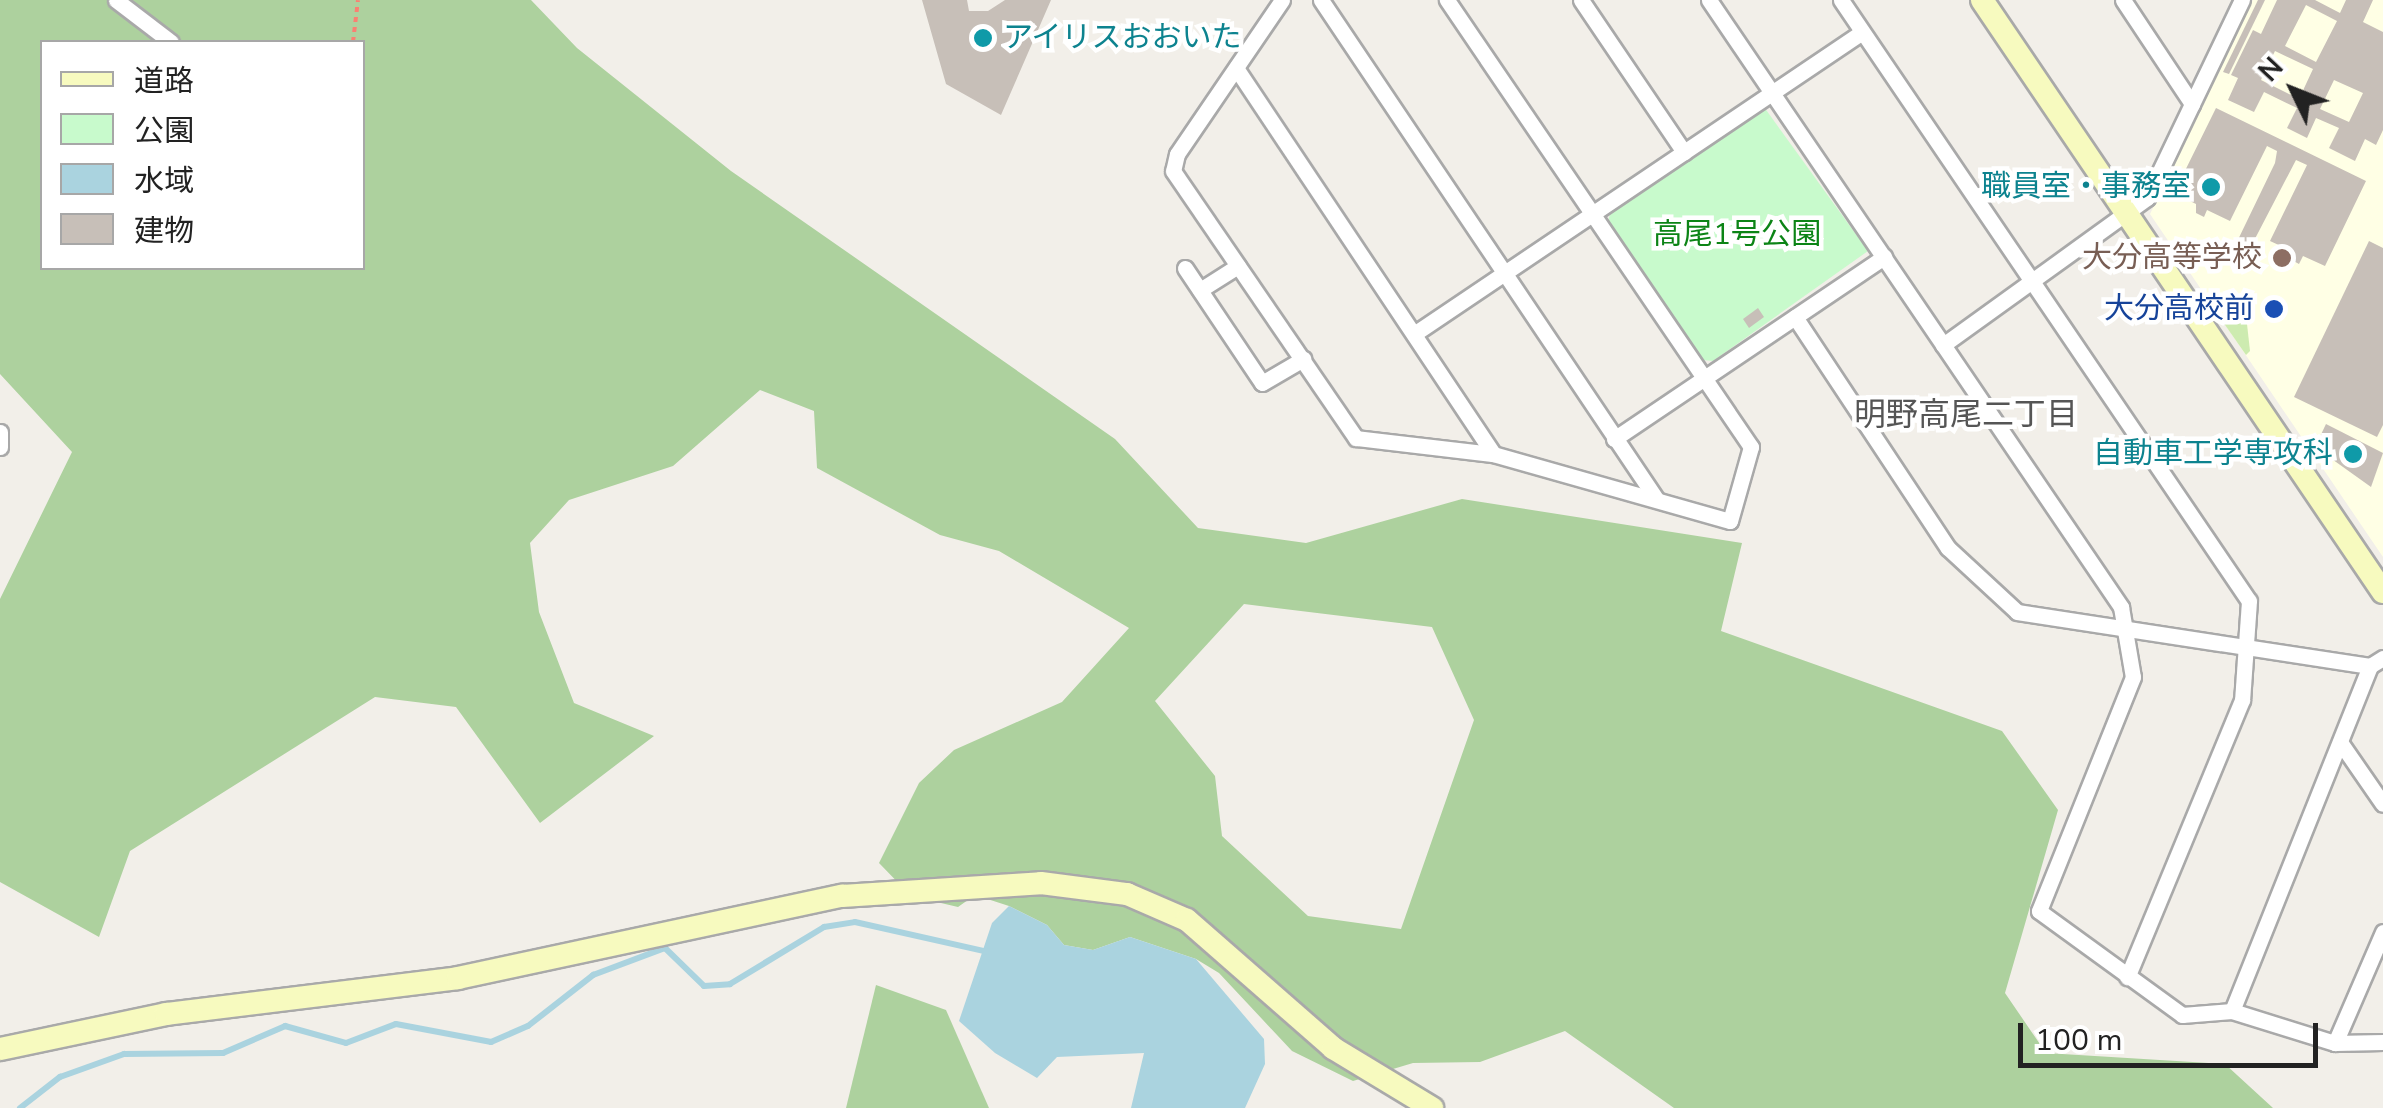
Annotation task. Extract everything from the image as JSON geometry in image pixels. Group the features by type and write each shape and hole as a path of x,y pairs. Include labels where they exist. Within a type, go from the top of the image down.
{"street":[{"path":"116,0 168,40"},
{"path":"1282,0 1178,154 1173,171 1356,438 1493,454 1730,521 1751,448 1447,0"},
{"path":"1320,0 1658,500"},
{"path":"1581,0 1684,152"},
{"path":"1709,0 2121,607 2128,629 2133,676 2039,911 2182,1015 2232,1010 2335,1043 2383,1042"},
{"path":"1841,0 2249,601 2242,700 2128,978"},
{"path":"1982,0 2383,592"},
{"path":"2123,0 2192,104"},
{"path":"1943,345 2129,217 2146,198 2242,0"},
{"path":"1414,334 1862,32"},
{"path":"1236,68 1493,454"},
{"path":"1614,438 1884,257"},
{"path":"1200,290 1238,266"},
{"path":"1184,268 1262,383 1302,360"},
{"path":"1795,316 1948,548 2018,612 2376,662 2232,1010"},
{"path":"0,432 0,448"},
{"path":"2340,742 2383,804"},
{"path":"0,1049 166,1014 458,978 842,896 1041,884 1127,894 1187,920 1397,1101 1432,1108"},
{"path":"2335,1043 2383,932"}],"path":[{"path":"353,40 358,0"}],"shaded area":[{"name":"大分高等学校","path":"2253,0 2383,0 2383,557 2150,214"}],"green space":[{"path":"0,0 531,0 577,48 731,171 1115,439 1198,528 1306,543 1462,499 1742,543 1721,631 2002,731 2058,810 2005,993 2046,1053 2225,1064 2273,1108 1674,1108 1565,1031 1480,1062 1413,1063 1353,1081 1292,1051 1219,973 1196,959 1130,937 1093,950 1064,945 1047,925 975,895 958,907 911,896 879,863 919,783 954,750 1062,702 1129,628 999,551 940,535 817,468 814,411 760,390 673,466 569,500 530,543 539,612 574,703 654,736 540,823 456,707 375,697 130,851 99,937 0,882 0,599 72,452 0,374","holes":["1244,604 1432,627 1474,720 1401,929 1308,916 1222,836 1215,776 1155,701"]},
{"name":"高尾1号公園","path":"1764,107 1868,251 1713,361 1703,360 1608,221 1611,211"},
{"path":"2216,312 2247,324 2250,351 2246,355"},
{"path":"876,985 946,1010 989,1108 846,1108"}],"water":[{"path":"1009,906 1047,925 1064,945 1093,950 1130,937 1196,959 1264,1039 1265,1064 1245,1108 1131,1108 1144,1053 1057,1057 1037,1078 995,1053 959,1021 992,923"}],"building":[{"name":"アイリスおおいた","path":"922,0 967,0 969,11 988,11 1005,0 1051,0 1001,115 946,84"},
{"path":"2258,0 2265,0 2229,74 2223,72"},
{"path":"2277,0 2315,0 2340,13 2346,0 2373,0 2363,22 2383,32 2383,130 2376,145 2365,139 2355,161 2329,148 2339,128 2316,118 2307,138 2287,128 2297,108 2264,92 2254,112 2228,100 2238,78 2231,75 2253,30 2261,34","holes":["2306,5 2337,21 2316,62 2285,46","2275,51 2313,69 2299,99 2261,80","2334,80 2363,93 2349,122 2320,109"]},
{"name":"職員室・事務室","path":"2216,108 2366,181 2325,266 2303,256 2299,264 2288,258 2292,251 2270,241 2307,165 2296,160 2246,256 2233,250 2275,163 2277,151 2267,146 2230,221 2207,210 2204,217 2196,213 2196,204 2174,193"},
{"path":"2369,241 2383,248 2383,425 2377,437 2294,397"},
{"path":"1758,308 1764,317 1749,328 1743,319"},
{"name":"自動車工学専攻科","path":"2326,424 2383,453 2371,487 2315,447"}],"waterway":[{"path":"20,1108 60,1077 124,1054 223,1053 285,1026 346,1043 396,1024 491,1042 528,1026 593,975 665,948 704,986 730,984 824,927 855,922 988,952"}],"place":[{"name":"アイリスおおいた","path":"983,38"},
{"name":"職員室・事務室","path":"2211,187"},
{"name":"大分高等学校","path":"2282,258"},
{"name":"大分高校前","path":"2274,309"},
{"name":"自動車工学専攻科","path":"2353,454"}],"district":[{"name":"明野高尾二丁目","path":"1966,415"}]}
